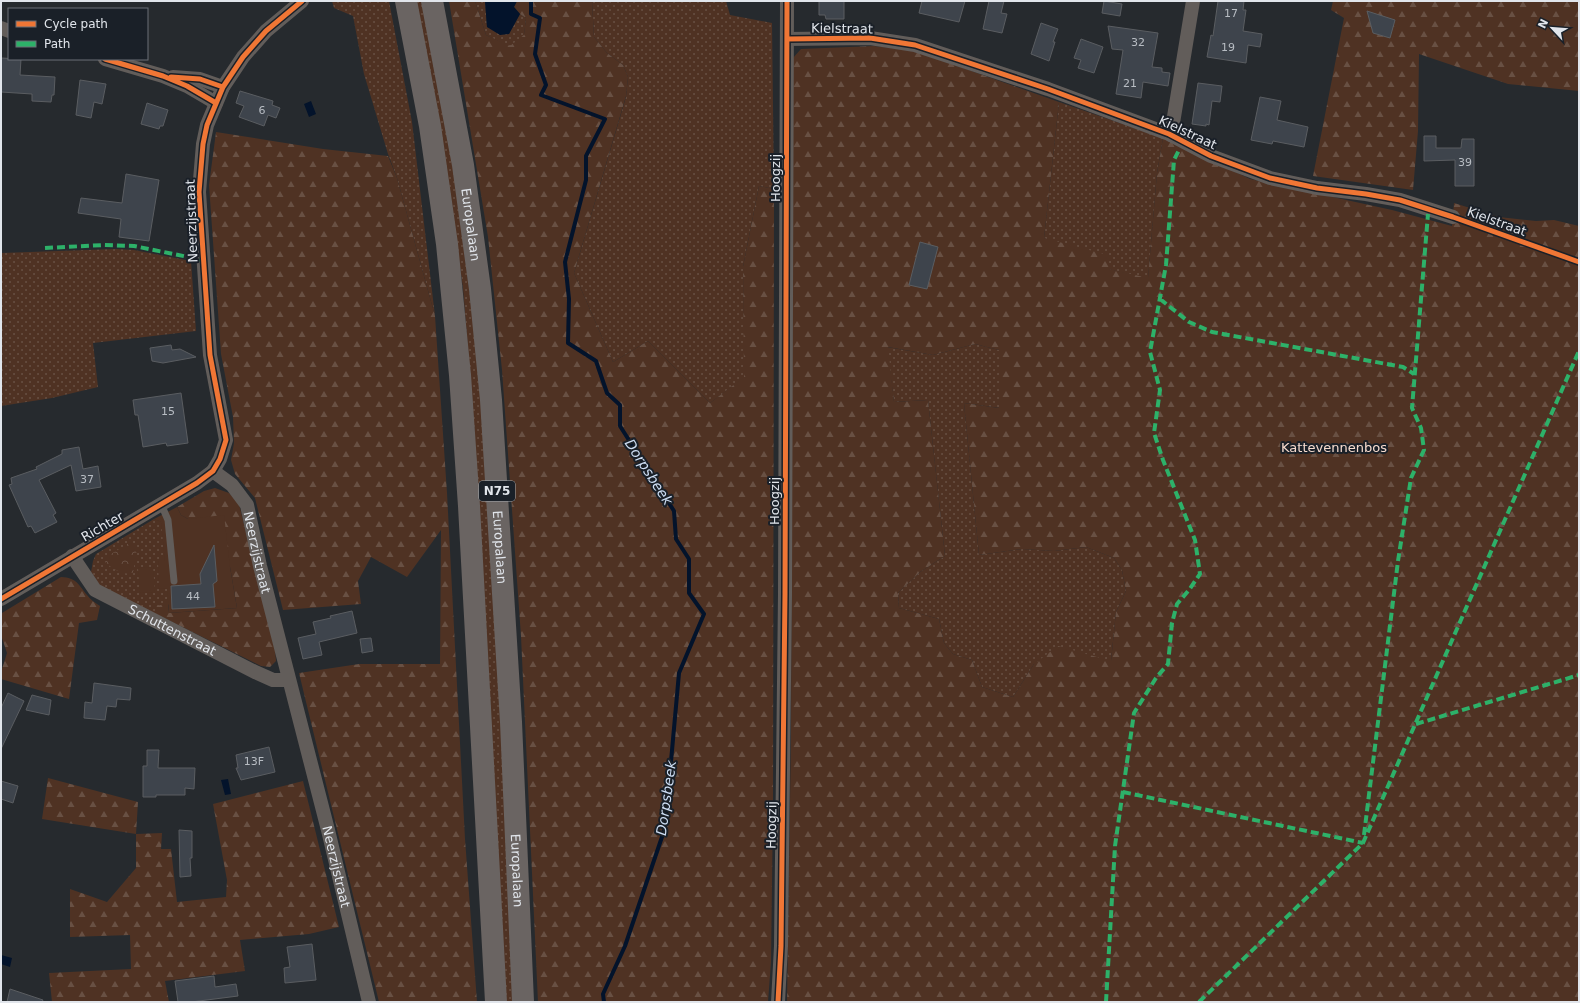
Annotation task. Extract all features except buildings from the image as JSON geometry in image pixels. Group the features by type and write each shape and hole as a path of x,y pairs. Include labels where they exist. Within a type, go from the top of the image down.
{"highway":[{"name":"Europalaan","path":"406,1 430,126 447,244 460,375 470,514 496,1002"},
{"name":"Europalaan","path":"432,1 463,165 480,289 490,392 510,714 523,1002"}],"street":[{"name":"Neerzijstraat","path":"302,1 266,31 243,57 223,87 207,125 203,144 199,192 210,355 226,440 220,459 213,471 232,485 247,505 260,566 285,658 289,680 328,830 369,1002"},
{"name":"Hoogzij","path":"778,1002 781,946 787,1"},
{"path":"1171,135 1193,1"},
{"name":"Kielstraat","path":"787,39 870,38 915,45 1048,89 1171,135 1211,156 1270,178 1317,188 1400,200 1453,217"},
{"path":"108,60 163,76 187,86 216,103"},
{"path":"163,76 200,79 223,87"},
{"name":"Richter","path":"1,599 197,483 213,471"},
{"name":"Schuttenstraat","path":"72,556 95,590 255,672 273,680 289,680"}],"lane":[{"path":"161,504 168,520 174,581"}],"green space":[{"path":"332,1 389,1 412,122 435,316 397,178 388,154 364,74 353,16 334,8"},
{"path":"415,1 422,1 451,147 478,359 494,576 514,1002 504,1002 474,424 463,288 447,175"},
{"path":"449,1 475,1 486,35 510,46 524,35 526,18 514,7 517,1 592,1 594,37 607,53 623,65 628,77 626,96 574,273 613,362 648,341 710,403 744,377 743,267 759,186 774,189 773,806 771,962 768,1002 538,1002 521,636 502,370 488,237"},
{"path":"475,1 485,1 487,27 509,34 520,14 526,18 524,36 510,47 486,35"},
{"path":"592,1 726,1 730,15 772,23 774,189 759,186 743,267 745,377 710,403 648,341 613,362 574,273 626,97 628,77 623,65 607,53 594,37"},
{"path":"1333,1 1579,1 1579,91 1508,84 1419,54 1418,131 1413,190 1313,176 1344,18 1331,10"},
{"name":"Kattevennenbos","path":"874,46 915,51 1059,102 1044,238 1108,255 1109,269 1148,278 1157,173 1163,138 1250,179 1392,210 1452,226 1454,203 1499,217 1536,221 1554,220 1579,226 1579,1002 787,1002 791,736 793,58 801,49","holes":["975,344 999,350 999,408 964,403 979,555 1022,549 1054,551 1086,547 1114,558 1122,570 1126,591 1116,612 1111,661 1058,646 1034,664 1013,697 982,687 972,660 953,654 944,643 939,619 899,608 898,593 920,572 945,556 928,400 894,402 888,347 933,355"]},
{"path":"1059,102 1163,138 1157,173 1148,279 1108,269 1044,238"},
{"path":"216,132 323,149 388,156 397,178 435,316 447,493 465,839 477,1002 379,1002 299,673 359,664 440,664 441,530 407,577 371,557 358,581 361,604 283,610 255,498 235,474 231,460 234,443 233,417 221,354 209,185"},
{"path":"116,249 134,250 191,261 196,331 93,343 98,387 52,398 1,406 1,253"},
{"path":"975,344 999,350 1000,408 964,403 979,555 1022,549 1054,551 1086,547 1114,558 1122,570 1126,591 1116,612 1111,661 1034,664 1013,697 982,687 972,660 953,654 944,643 939,619 899,608 898,593 920,572 945,556 928,400 894,402 887,347 933,355"},
{"path":"215,488 229,493 239,504 275,650 276,661 270,667 261,666 154,613 157,606 168,603 169,613 237,608 230,567 188,519 181,515 177,507 204,491"},
{"path":"177,507 181,515 188,519 224,515 230,567 237,608 169,613 167,588 159,589 158,561 165,561 161,522 154,519"},
{"path":"154,519 163,522 171,603 154,613 100,586 91,572 96,554"},
{"path":"129,543 137,548 133,573 129,574 118,571 105,562 111,554"},
{"path":"153,567 155,592 140,593 138,568"},
{"path":"61,577 77,582 90,598 100,606 97,620 79,623 69,699 1,679 1,672 7,653 1,635 2,613"},
{"path":"48,778 138,802 136,834 42,819"},
{"path":"303,781 339,927 309,934 240,940 245,971 165,981 169,1002 52,1002 49,973 131,969 130,935 70,937 70,889 107,902 136,868 136,834 162,833 161,849 171,849 177,902 226,897 227,880 213,804"}],"water":[{"path":"485,1 517,1 514,7 520,14 509,34 500,35 487,27"},
{"path":"311,101 316,114 309,117 304,104"},
{"path":"228,779 231,794 225,795 221,780"},
{"path":"1,955 12,958 10,967 1,964"}],"waterway":[{"name":"Dorpsbeek","path":"531,1 531,14 540,18 535,54 546,85 541,95 605,119 586,156 586,180 565,262 569,299 568,343 596,361 607,393 620,405 620,426 674,511 676,539 689,559 689,593 704,614 679,673 665,828 625,946 603,994 604,1002"}],"marked path":[{"path":"1106,1002 1115,846 1134,713 1156,678 1168,664 1172,623 1177,604 1200,574 1195,540 1163,460 1154,433 1160,390 1150,352 1166,265 1174,160 1180,148"},
{"path":"1364,835 1398,561 1411,478 1424,450 1421,428 1412,408 1428,214"},
{"path":"45,248 104,245 134,246 203,260"},
{"path":"1160,299 1189,322 1212,332 1403,367 1414,374"},
{"path":"1199,1002 1363,843 1579,351"},
{"path":"1416,724 1579,675"},
{"path":"1123,792 1363,843"}],"cycle path":[{"path":"1,599 197,483 213,471 220,459 226,440 210,355 199,192 203,144 207,125 223,87 243,57 266,31 302,1"},
{"path":"778,1002 781,946 785,594 787,1"},
{"path":"787,39 870,38 915,45 1048,89 1169,134 1211,156 1270,178 1317,188 1400,200 1453,217 1579,262"},
{"path":"108,60 163,76 187,86 216,103"},
{"path":"171,77 200,79 223,87"}]}
